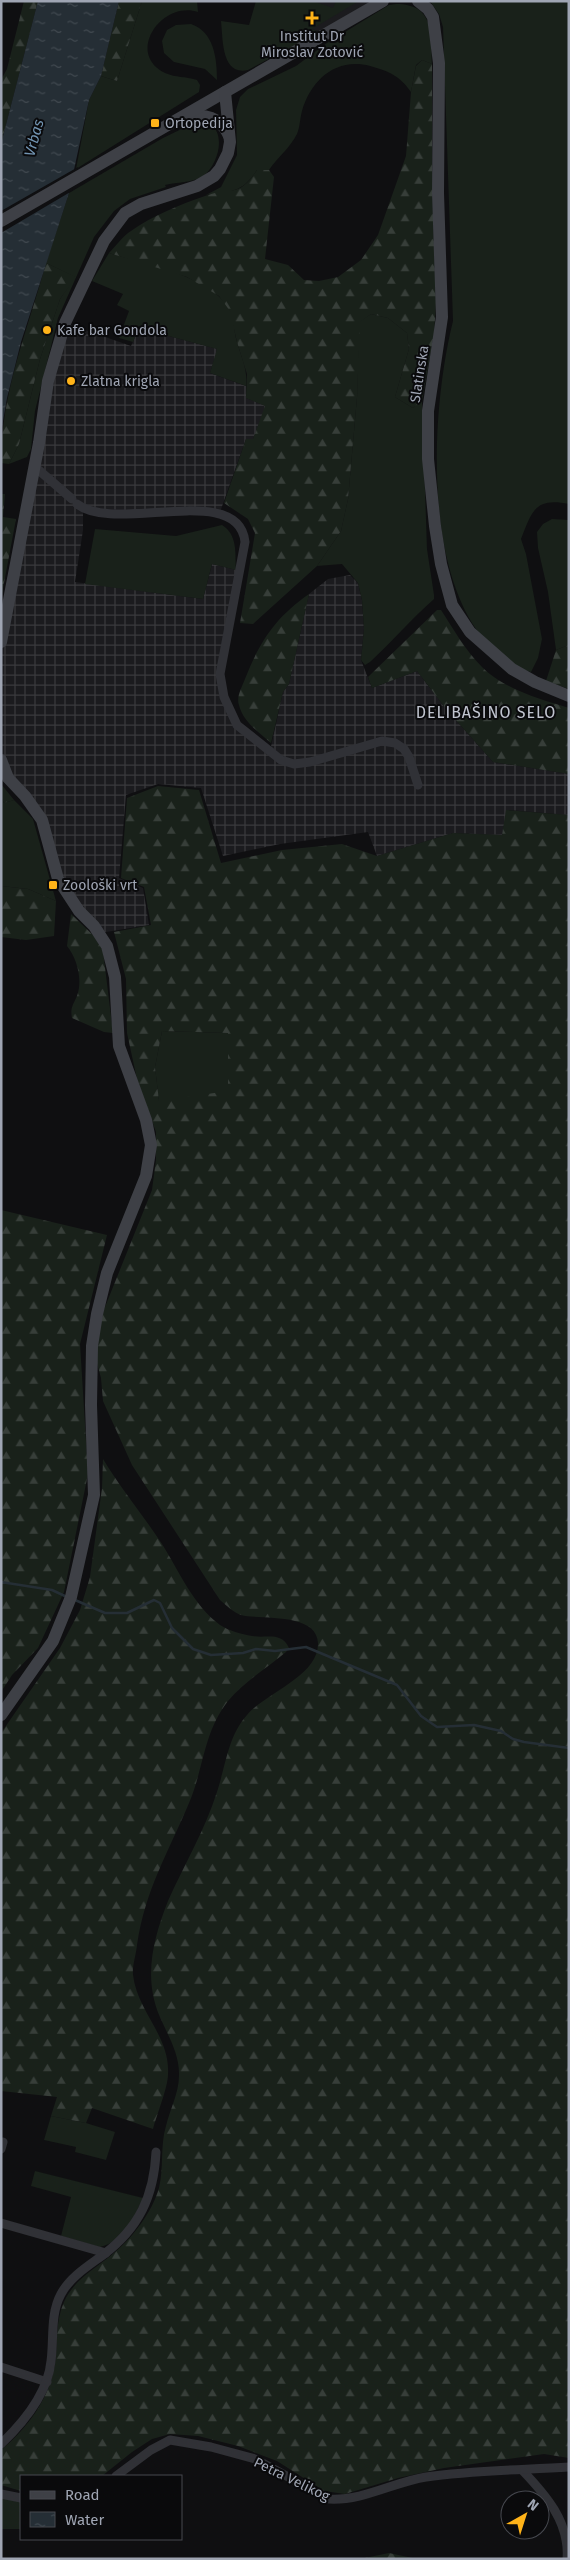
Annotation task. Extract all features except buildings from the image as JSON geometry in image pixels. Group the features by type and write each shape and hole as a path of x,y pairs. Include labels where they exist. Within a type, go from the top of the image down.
{"street":[{"path":"1,221 383,1"},
{"name":"Slatinska","path":"418,1 428,9 433,18 439,63 438,183 442,317 428,411 428,459 434,526 441,564 452,605 470,632 512,669 535,682 569,696"},
{"path":"1,642 46,394 64,323 104,241 125,213 141,204 197,186 214,176 225,161 230,139 224,92"},
{"path":"172,124 196,116 210,116 222,125 230,139"},
{"path":"34,466 83,509 118,514 220,512 239,523 244,532 244,548 220,674 224,697 237,725 281,760 294,764 310,762 382,741 395,743 404,749 409,757 418,785"},
{"path":"1,760 8,778 26,796 42,820 58,879 107,946 115,977 119,1046 146,1120 151,1145 146,1176 107,1273 92,1346 91,1405 94,1495 69,1600 53,1641 1,1715"},
{"path":"1,2444 27,2415 47,2382 57,2302 70,2282 106,2253 132,2227 145,2206 153,2182 156,2152"},
{"path":"1,2223 106,2253"},
{"path":"1,2367 47,2382"},
{"name":"Petra Velikog","path":"117,2475 151,2450 170,2440 211,2447 255,2459 329,2500 342,2500 359,2496 425,2477 569,2467"},
{"path":"522,2470 547,2497 567,2531 567,2559"},
{"path":"1,2494 20,2498"}],"shaded area":[{"name":"Institut Dr Miroslav Zotović","path":"258,1 372,1 320,32 255,9"},
{"path":"65,323 131,346 139,328 218,349 210,373 246,386 246,398 266,406 253,439 246,439 220,512 83,509 83,530 75,582 203,599 212,564 241,571 220,674 236,722 270,751 283,692 289,684 309,594 328,579 350,575 358,583 362,600 364,629 361,660 372,688 417,671 446,709 493,762 569,774 569,815 507,810 502,835 453,833 377,856 368,832 280,844 223,856 201,788 158,784 126,795 119,878 143,888 149,925 100,933 66,895 50,831 1,760 1,654 36,458"}],"green space":[{"path":"24,1 38,1 1,144 1,80 7,69"},
{"path":"119,1 142,1 117,81 101,76"},
{"path":"142,1 197,1 198,12 185,10 172,14 161,21 153,30 148,42 148,53 153,64 165,73 197,80 200,85 199,92 76,169 89,100 101,76 117,81"},
{"path":"256,1 313,1 333,8 336,1 359,1 312,29 320,32 248,70 239,70 228,62 225,54 221,21 249,25"},
{"path":"430,1 569,1 569,504 549,503 536,508 528,521 521,539 526,554 542,639 538,658 531,672 521,669 491,645 476,629 459,597 448,561 440,521 437,436 440,394 453,321 443,27 439,14"},
{"path":"389,5 409,5 418,9 424,15 430,32 432,64 422,60 416,65 411,92 398,78 377,68 358,64 336,68 319,81 312,90 302,111 297,134 269,170 257,170 252,178 236,190 206,195 221,187 237,155 236,110 240,97 248,89 296,66 327,43"},
{"path":"191,24 205,33 213,47 217,80 205,69 174,62 164,53 162,41 167,30 176,25"},
{"path":"422,60 432,64 432,187 436,303 434,334 422,401 413,408 395,397 409,349 407,333 388,318 371,314 360,322 357,397 348,499 341,531 317,566 253,624 240,623 255,533 248,519 224,503 246,439 253,439 265,406 246,398 247,374 230,311 219,296 187,277 109,253 128,233 157,215 214,193 239,188 245,185 257,170 269,170 274,177 265,259 288,265 304,280 319,281 338,277 361,260 378,235 406,156 411,92 416,66"},
{"path":"196,122 207,123 214,127 218,134 218,152 215,161 210,170 199,178 165,185 166,187 130,199 114,211 94,237 58,318 35,411 31,449 27,457 9,464 19,444 40,359 60,299 75,277 46,263 69,193 163,138"},
{"path":"109,253 177,273 210,289 223,300 232,315 245,369 246,386 210,373 217,349 139,328 133,342 119,338 129,311 117,305 123,294 92,281"},
{"path":"46,263 76,277 60,299 40,359 19,444 9,464 1,463 2,437 10,386"},
{"path":"371,314 388,318 407,333 409,349 395,397 413,408 422,401 427,549 434,599 365,665 361,660 364,629 362,600 358,583 342,564 317,566 341,531 348,499 357,397 359,322"},
{"path":"1,494 5,494 3,517 16,519 1,599"},
{"path":"552,519 569,520 569,645 556,650 548,592 538,548 537,532 543,524"},
{"path":"222,525 231,534 235,545 236,570 212,564 203,599 85,584 95,529 176,536"},
{"path":"309,594 289,684 283,692 271,743 244,717 238,702 239,695 251,665 270,631 287,612"},
{"path":"437,610 441,610 470,654 490,674 522,692 569,708 569,774 493,762 446,709 417,671 372,688 368,677"},
{"path":"569,645 569,689 546,681 556,650"},
{"path":"1,784 14,800 4,803 1,797"},
{"path":"158,786 199,790 221,863 282,850 342,844 377,856 453,833 502,835 506,810 569,815 569,2458 544,2454 444,2468 398,2478 345,2494 324,2491 277,2461 238,2446 198,2436 170,2434 152,2439 103,2475 20,2475 20,2491 1,2485 1,2450 28,2423 43,2401 48,2389 55,2364 61,2310 68,2294 86,2274 129,2239 147,2215 159,2188 164,2134 179,2082 178,2060 155,2002 151,1973 154,1944 168,1901 207,1820 228,1751 241,1723 255,1707 290,1683 310,1665 316,1655 318,1643 315,1633 308,1626 287,1619 241,1615 220,1600 132,1465 103,1401 101,1378 95,1356 103,1312 152,1190 156,1160 156,1132 137,1079 127,1033 126,979 114,932 151,925 144,887 121,878 127,798","holes":["162,1031 228,1033 228,1091 159,1101 155,1067"]},
{"path":"1,797 4,803 14,800 33,819 56,901 28,889 1,886"},
{"path":"1,886 28,889 56,901 54,936 26,940 1,937"},
{"path":"71,914 95,937 103,951 113,1033 104,1032 72,1018 73,1004 79,990 79,976 76,963 67,946"},
{"path":"162,1031 228,1033 228,1092 159,1102 155,1067"},
{"path":"1,1210 107,1235 80,1344 88,1474 64,1592 38,1648 12,1675 1,1692"},
{"path":"103,1459 162,1544 194,1598 210,1617 220,1625 235,1632 257,1637 282,1639 289,1648 241,1688 228,1701 220,1713 213,1726 189,1803 151,1889 141,1925 133,1975 140,2000 159,2035 167,2060 168,2079 153,2129 92,2108 86,2123 51,2116 57,2097 1,2091 1,1733 60,1648 80,1610 90,1577 102,1488"},
{"path":"51,2116 86,2123 115,2132 106,2160 75,2152 76,2147 44,2140"},
{"path":"35,2171 143,2198 127,2228 115,2240 100,2247 61,2236 71,2197 31,2186"},
{"path":"1,2498 20,2501 20,2529 1,2529"},
{"path":"389,2553 417,2559 360,2559"}],"water":[{"name":"Vrbas","path":"38,1 119,1 101,76 89,100 69,193 21,342 7,398 1,433 1,144"}],"pier":[{"path":"78,167 72,191 1,233 1,211"}],"waterway":[{"path":"1,1582 52,1590 67,1597"},
{"path":"75,1600 105,1613 127,1613 154,1600 160,1603 172,1628 193,1649 211,1655 243,1653 256,1649 275,1651 306,1647 397,1685 421,1716 437,1727 474,1725 501,1731 513,1739 524,1742 569,1748"}],"place":[{"name":"Institut Dr Miroslav Zotović","path":"312,18"},
{"name":"Ortopedija","path":"155,123"},
{"name":"Kafe bar Gondola","path":"47,330"},
{"name":"Zlatna krigla","path":"71,381"},
{"name":"Zoološki vrt","path":"53,885"}],"district":[{"name":"DELIBAŠINO SELO","path":"486,712"}]}
